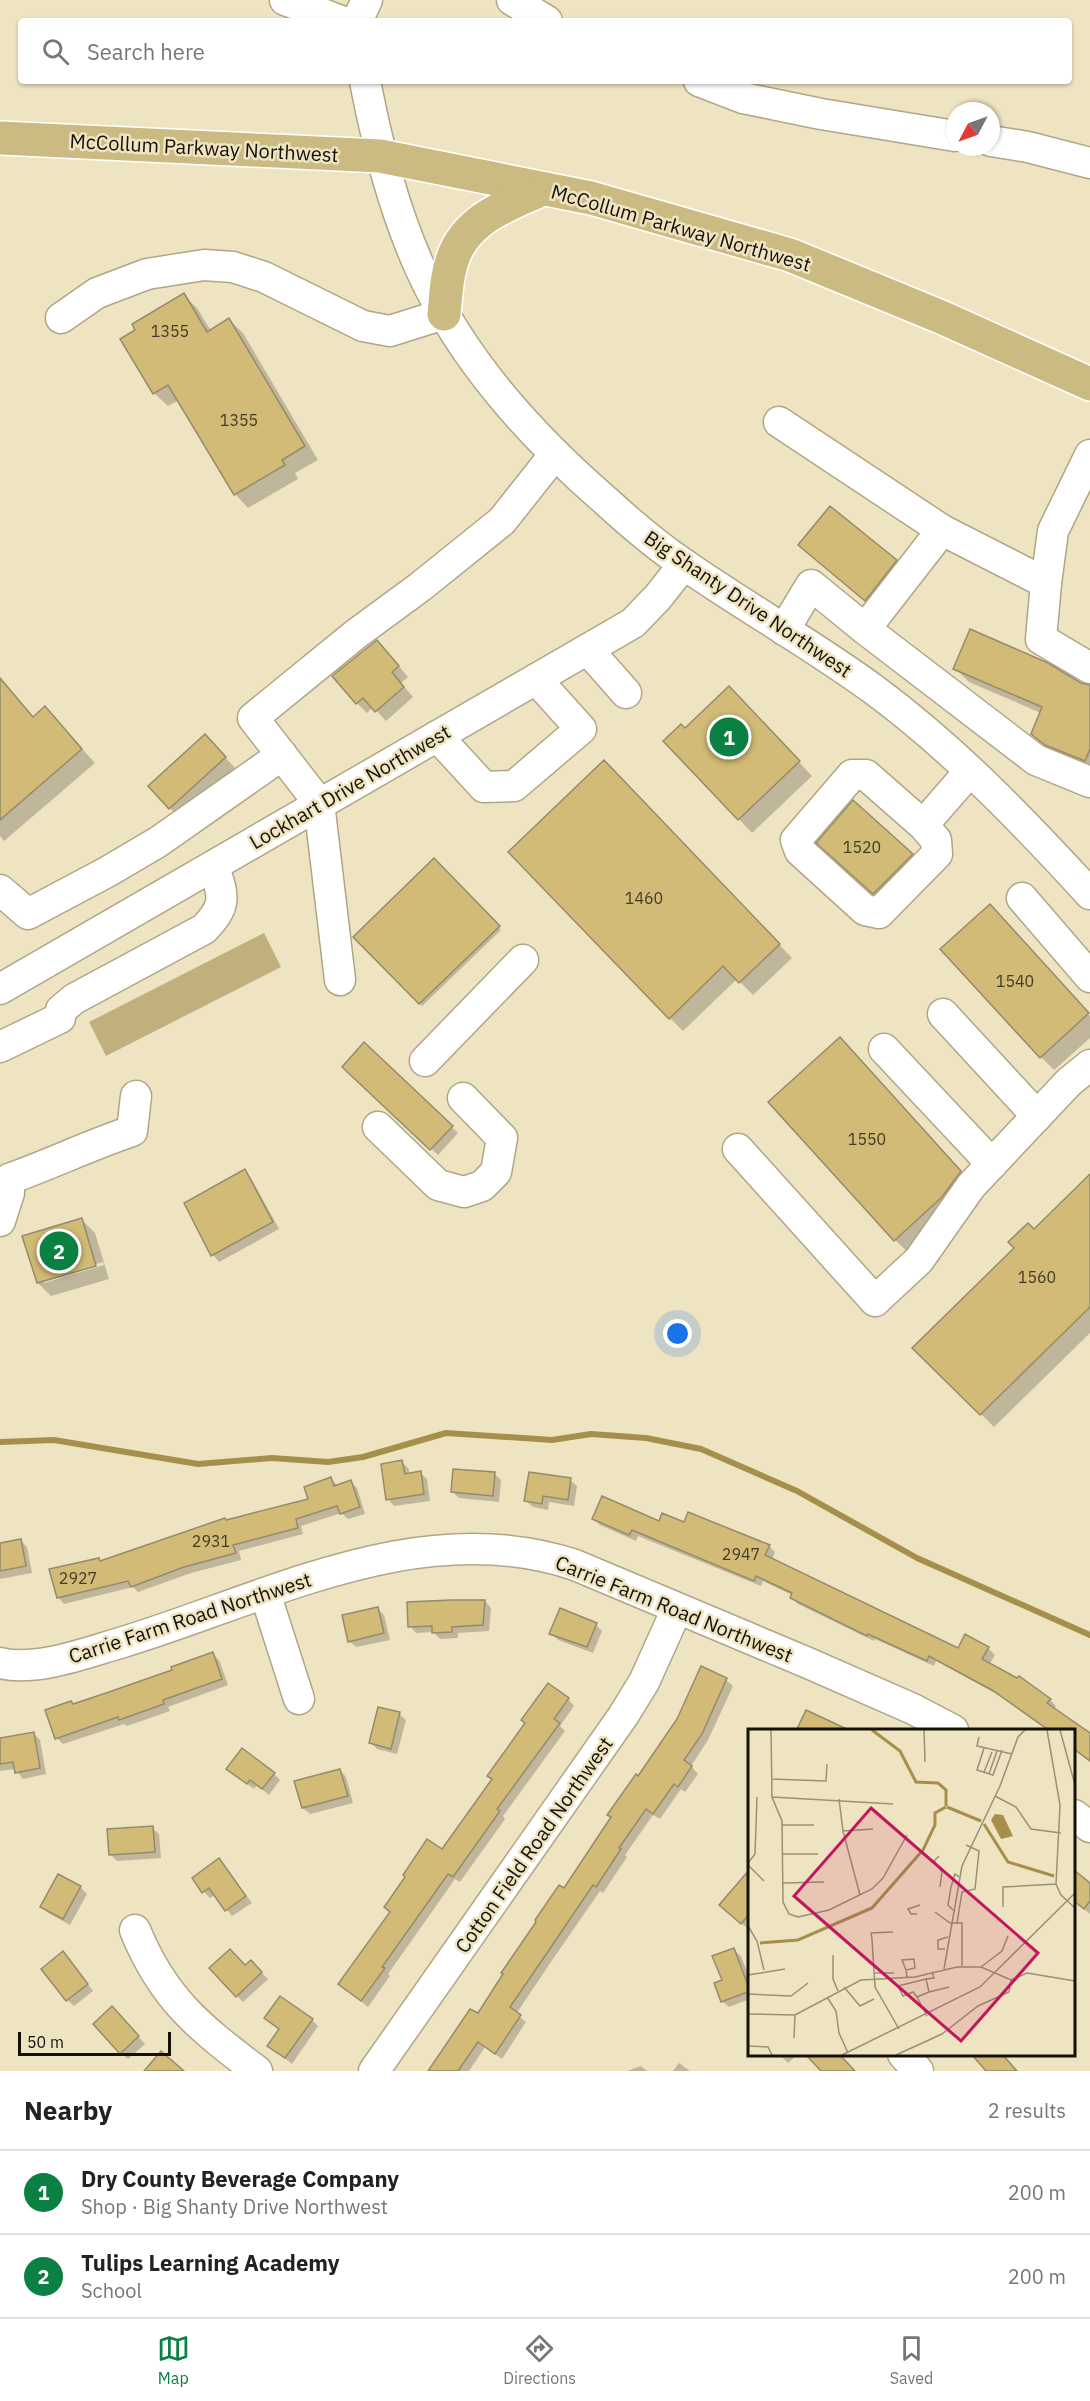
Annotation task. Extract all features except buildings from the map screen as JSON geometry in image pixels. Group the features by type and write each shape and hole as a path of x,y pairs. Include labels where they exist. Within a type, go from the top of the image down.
{"main road":[{"name":"McCollum Parkway Northwest","path":"0,138 380,156 591,198 790,255 941,317 1090,384"},
{"path":"444,314 452,259 464,238 483,218 543,189"}],"street":[{"path":"285,0 333,18"},
{"path":"359,18 368,0"},
{"path":"512,0 542,18"},
{"name":"Big Shanty Drive Northwest","path":"366,84 380,156 402,224 421,270 444,314 487,377 513,410 555,454 627,520 684,564 875,690 919,726 970,771 1035,834 1090,894"},
{"path":"707,84 743,98 821,114 946,135"},
{"path":"1000,142 1028,147 1090,163"},
{"path":"61,318 96,293 147,274 204,265 233,267 264,277 363,326 372,328 390,331 444,314"},
{"path":"779,422 942,530 1047,583"},
{"path":"340,980 319,803 253,718 356,634 420,587 502,521 555,454"},
{"path":"1090,455 1053,531 1041,639 1090,668"},
{"path":"865,629 942,530"},
{"name":"Lockhart Drive Northwest","path":"0,989 633,623 658,597 684,564"},
{"path":"784,630 811,585 1036,760 1090,782"},
{"path":"588,650 626,693"},
{"path":"437,736 484,787 514,786 581,729 536,679"},
{"path":"0,890 28,914 158,842 282,755"},
{"path":"923,825 970,771"},
{"path":"852,775 866,775 923,825 936,840 937,854 879,913 865,910 800,851 796,840 852,775"},
{"path":"0,1047 60,1018 61,1010 74,999 204,929 217,916 222,903 222,890 214,867"},
{"path":"1022,898 1090,977"},
{"path":"425,1061 523,960"},
{"path":"943,1014 1037,1116"},
{"path":"884,1049 992,1164"},
{"path":"738,1149 875,1301 919,1260 971,1186 1070,1082 1090,1065"},
{"path":"0,1221 9,1193 9,1179 51,1164 96,1143 132,1131 136,1096"},
{"path":"378,1127 438,1185 464,1192 482,1186 496,1172 502,1138 463,1098"},
{"name":"Carrie Farm Road Northwest","path":"0,1663 42,1663 97,1649 154,1632 265,1593 386,1558 452,1548 475,1548 523,1552 562,1561 819,1668 913,1709 949,1729"},
{"path":"265,1593 299,1699"},
{"name":"Cotton Field Road Northwest","path":"374,2071 623,1716 644,1682 677,1609"},
{"path":"1075,1816 1090,1827"},
{"path":"135,1930 160,1981 179,2006 218,2042 257,2071"},
{"path":"904,2056 918,2071"}],"shaded area":[{"path":"264,933 281,967 106,1056 89,1022"}],"waterway":[{"path":"0,1442 54,1440 198,1464 272,1458 328,1462 363,1457 446,1433 552,1440 591,1434 646,1438 701,1449 797,1491 917,1558 1090,1635"}],"place":[{"name":"Dry County Beverage Company","path":"729,737"},
{"name":"Tulips Learning Academy","path":"59,1251"}]}
